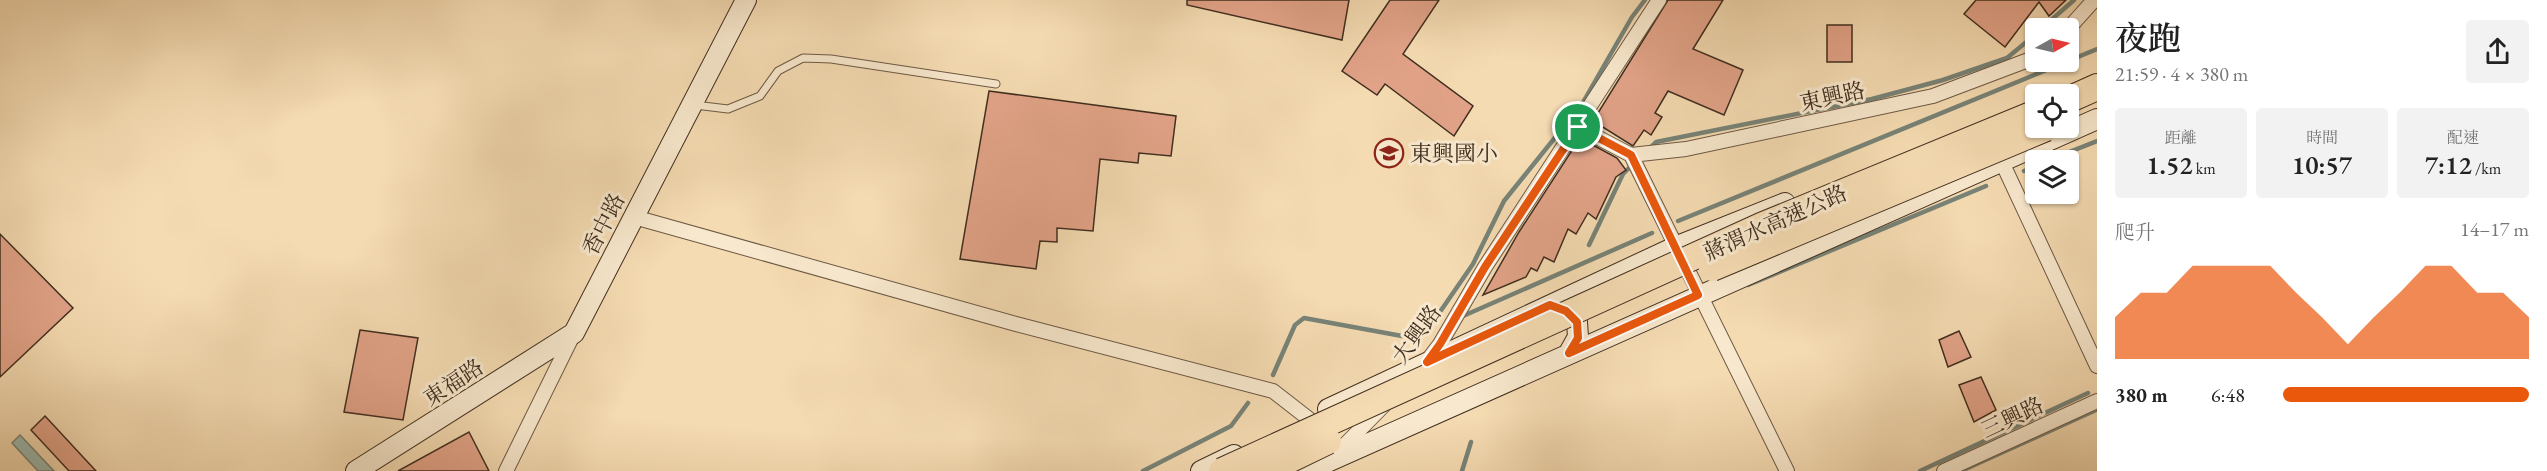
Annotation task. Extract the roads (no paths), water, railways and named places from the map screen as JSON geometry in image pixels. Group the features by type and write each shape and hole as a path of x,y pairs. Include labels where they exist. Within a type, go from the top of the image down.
{"highway":[{"path":"2079,95 2097,87"},
{"path":"2079,113 2097,106"},
{"name":"蔣渭水高速公路","path":"1222,471 1761,226 2025,118"},
{"name":"蔣渭水高速公路","path":"1266,471 1742,254 2025,137"}],"main road":[{"name":"香中路","path":"574,333 746,0"},
{"path":"2079,85 2097,78"},
{"path":"1201,471 1427,362 1675,247 2025,106"},
{"path":"1307,471 1326,465 1698,295 2097,119"},
{"path":"1550,305 1566,311 1577,322 1578,338 1569,353"},
{"name":"東福路","path":"356,471 574,333"}],"street":[{"name":"大興路","path":"1326,465 1427,362 1659,0"},
{"path":"2078,18 2094,0"},
{"name":"東興路","path":"1631,155 1686,149 1933,96 2025,61"},
{"path":"1578,127 1631,155 1786,471"},
{"path":"2001,160 2097,366"},
{"path":"634,217 1005,321 1274,391 1309,419"},
{"name":"香中路","path":"506,471 574,333"},
{"name":"三興路","path":"1944,471 2097,401"}],"lane":[{"path":"692,104 728,109 760,96 778,71 803,58 831,59 996,84"}],"water":[{"path":"20,435 54,471 38,471 12,443"}],"waterway":[{"path":"1273,375 1295,325 1304,318 1402,336 1422,334 1433,322 1473,264 1504,201 1582,104 1632,17 1645,0"},
{"path":"2053,18 2074,0"},
{"path":"1648,150 1656,142 1872,99 1943,80 2007,58 2025,43"},
{"path":"2079,56 2097,49"},
{"path":"1678,221 2042,72"},
{"path":"2074,150 2097,141"},
{"path":"1589,245 1623,174 1633,164"},
{"path":"1748,285 1986,186"},
{"path":"1463,316 1652,233"},
{"path":"1920,471 2088,393"},
{"path":"1143,471 1231,426 1248,403"},
{"path":"1961,471 2096,410"},
{"path":"1462,471 1471,442"}],"place":[{"name":"東興國小","path":"1389,153"}]}
